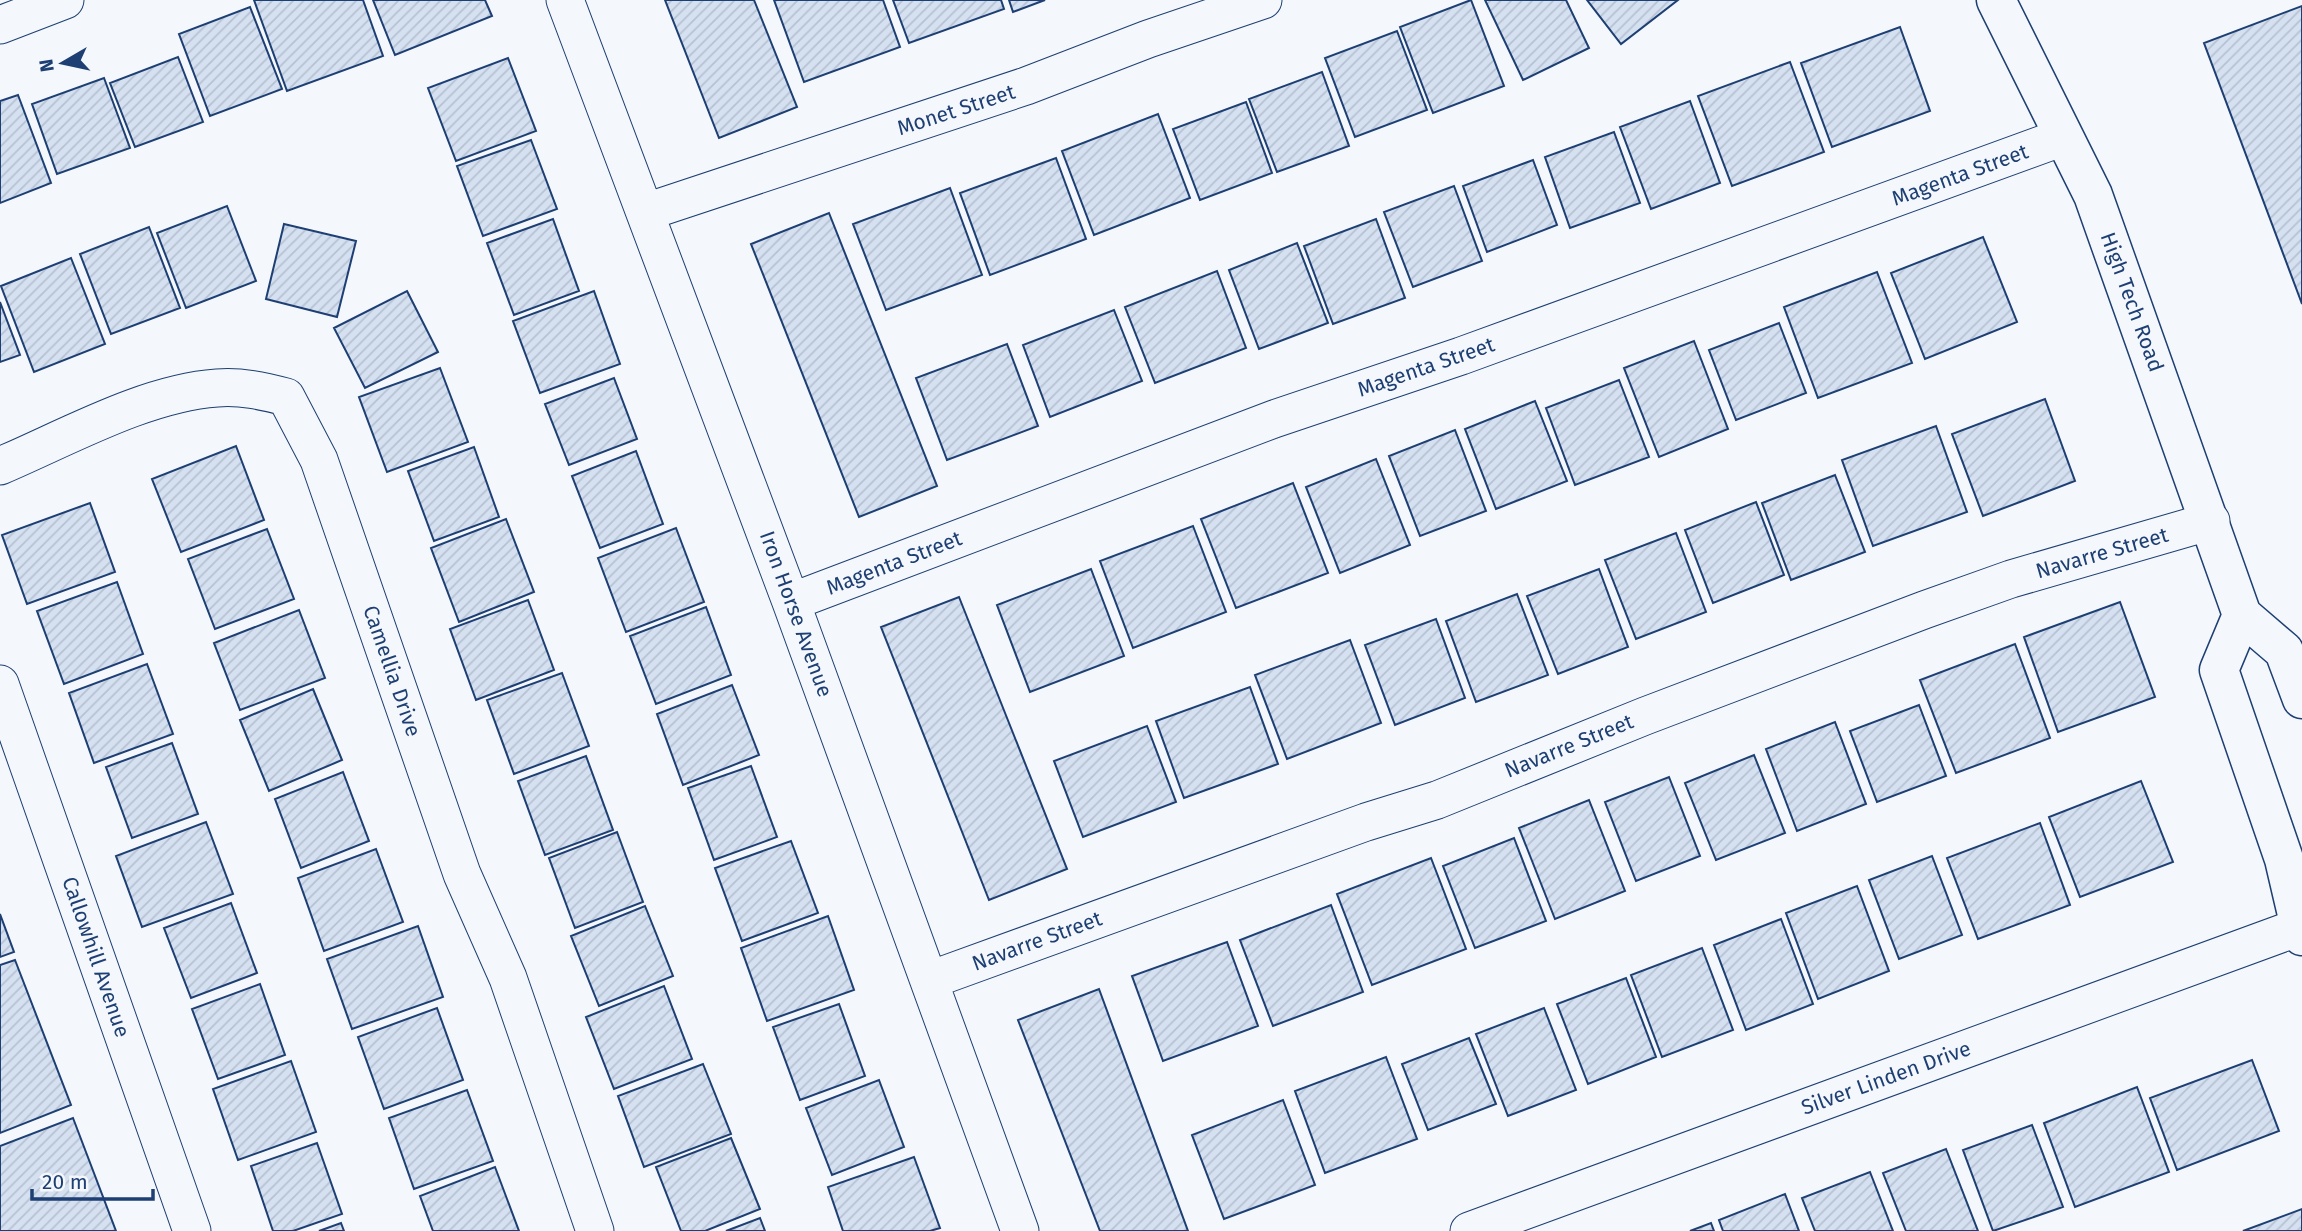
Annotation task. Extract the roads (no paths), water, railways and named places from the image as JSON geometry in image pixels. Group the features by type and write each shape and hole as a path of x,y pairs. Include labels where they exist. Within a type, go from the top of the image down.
{"street":[{"path":"0,25 65,0"},
{"name":"Iron Horse Avenue","path":"565,0 791,602 1020,1231"},
{"name":"Monet Street","path":"646,212 1026,86 1148,38 1263,0"},
{"name":"High Tech Road","path":"1996,0 2093,195 2211,521 2242,615"},
{"name":"Magenta Street","path":"791,602 1274,419 1461,356 2063,137"},
{"name":"Camellia Drive","path":"0,466 146,404 187,392 218,388 254,389 286,397 319,460 463,874 508,978 595,1231"},
{"name":"Navarre Street","path":"930,980 1366,822 1437,800 1645,716 1924,610 2011,579 2211,521"},
{"path":"2301,930 2284,859 2219,670 2242,615 2284,651 2302,699"},
{"name":"Callowhill Avenue","path":"0,684 192,1231"},
{"name":"Silver Linden Drive","path":"1469,1231 2301,930"}]}
